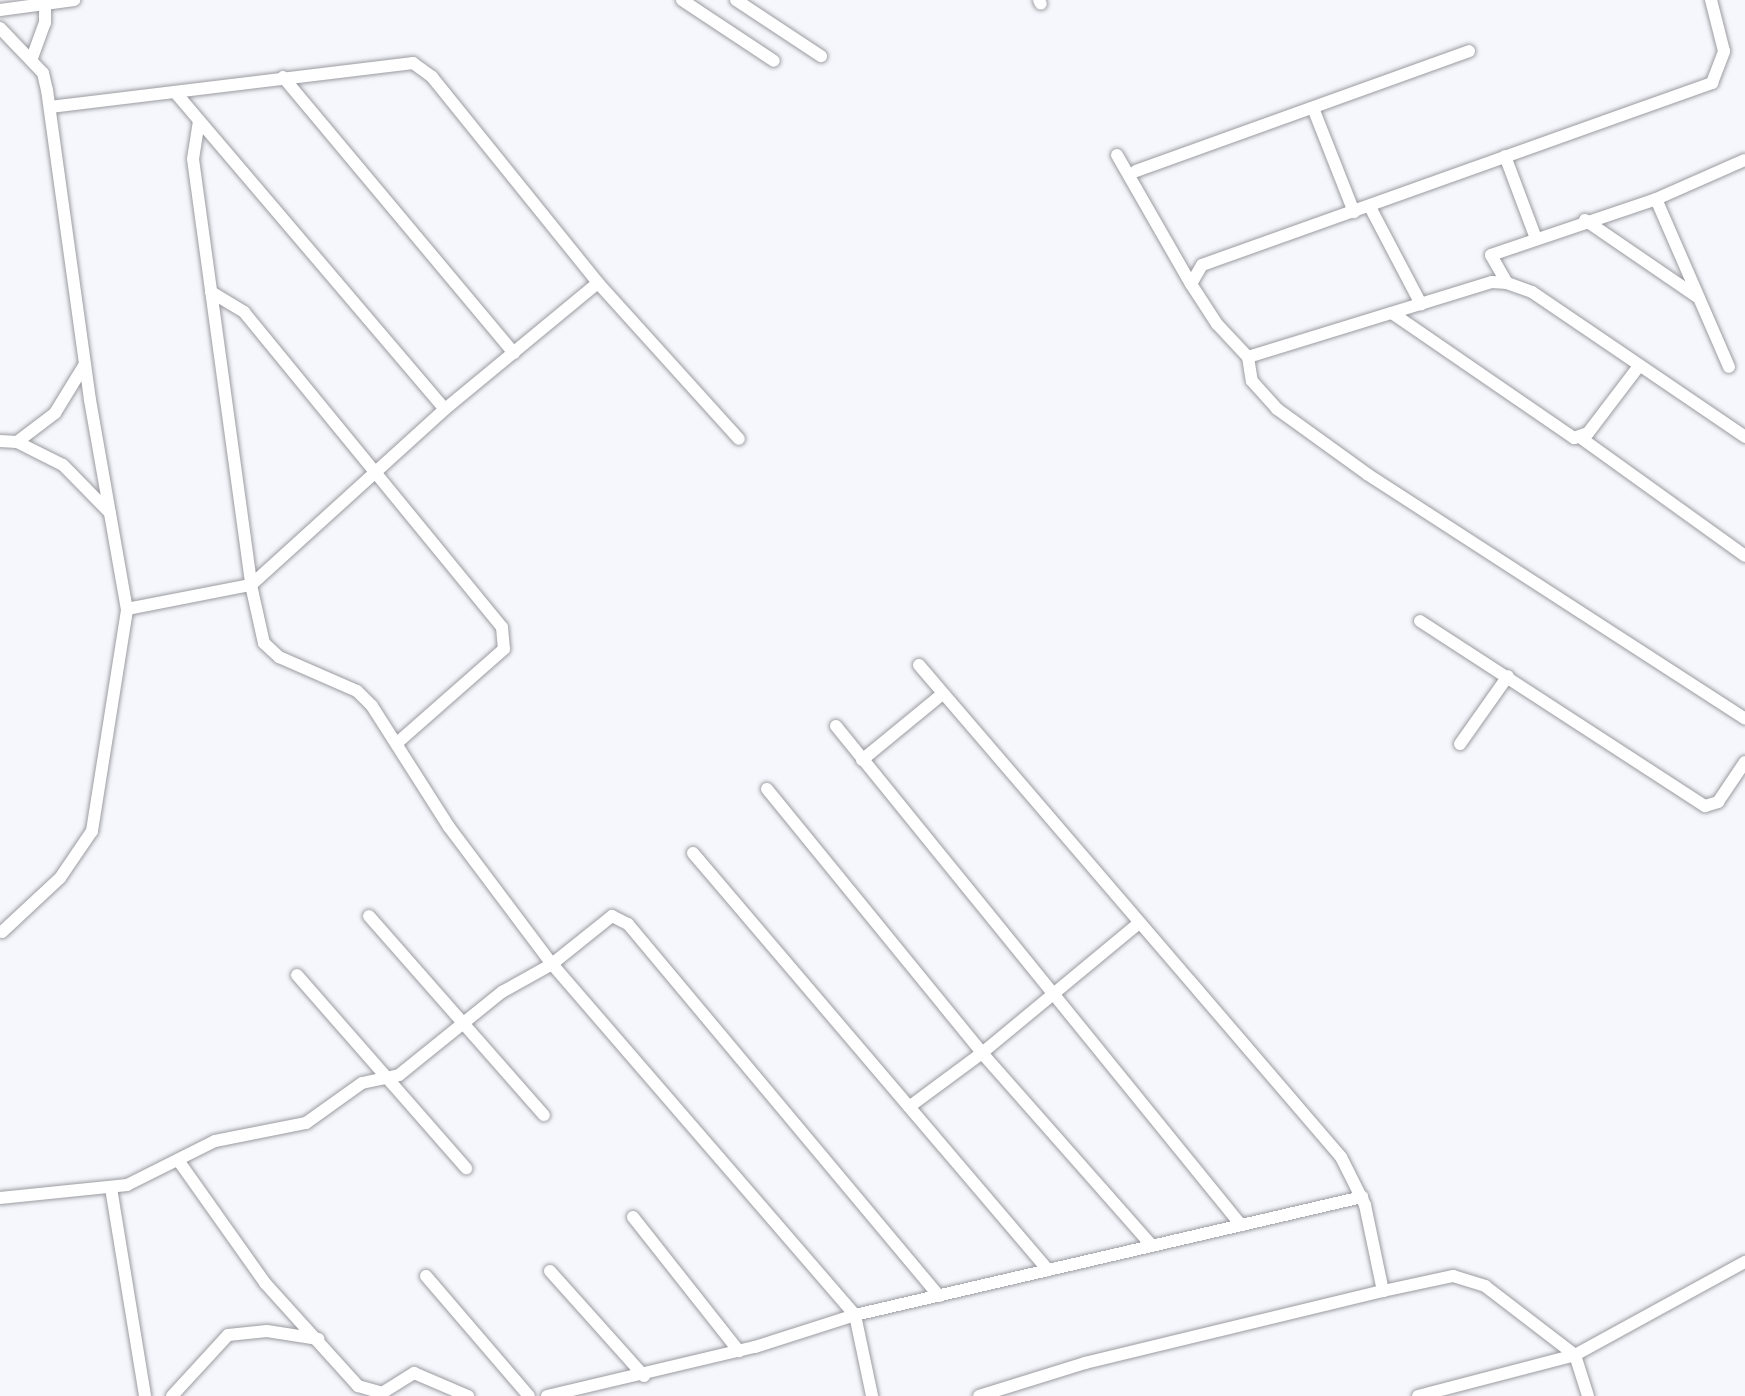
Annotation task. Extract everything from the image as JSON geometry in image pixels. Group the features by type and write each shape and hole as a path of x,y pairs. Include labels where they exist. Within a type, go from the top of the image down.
{"street":[{"path":"0,10 74,0"},
{"path":"682,0 774,61"},
{"path":"736,0 821,56"},
{"path":"1191,284 1202,265 1712,83 1724,51 1711,0"},
{"path":"32,58 41,40 46,2"},
{"path":"0,28 32,58 43,73 85,364 127,609 92,831 60,878 2,932"},
{"path":"1136,171 1469,51"},
{"path":"50,107 401,61 423,68 598,283 739,439"},
{"path":"283,77 514,353"},
{"path":"175,92 445,409"},
{"path":"1313,108 1354,212"},
{"path":"199,121 193,159 251,585 264,643 279,657 357,691 397,743 449,827 552,964 855,1315 872,1396"},
{"path":"1117,155 1191,284 1217,324 1248,357 1252,381 1277,409 1367,474 1745,719"},
{"path":"1505,156 1535,236"},
{"path":"1507,283 1491,255 1535,236 1656,199 1745,160"},
{"path":"1656,199 1729,367"},
{"path":"1370,207 1421,304"},
{"path":"1585,220 1699,298"},
{"path":"1248,357 1492,282 1507,283 1532,292 1745,437"},
{"path":"127,609 251,585 445,409 598,283"},
{"path":"211,292 244,312 506,636 504,649 494,659 397,743"},
{"path":"1392,313 1567,434 1581,438 1745,556"},
{"path":"17,442 55,413 85,364"},
{"path":"1581,438 1639,366"},
{"path":"0,441 17,442 63,465 110,513"},
{"path":"1420,621 1705,806 1718,802 1745,762"},
{"path":"919,665 940,696 1341,1157 1362,1197 1383,1291"},
{"path":"1460,744 1508,676"},
{"path":"862,760 940,696"},
{"path":"836,726 1241,1225"},
{"path":"767,789 982,1053 1152,1246"},
{"path":"693,853 1048,1270"},
{"path":"369,916 544,1115"},
{"path":"0,1198 111,1188 215,1141 306,1123 362,1083 391,1080 502,992 552,964 605,920 622,917 939,1296"},
{"path":"909,1107 982,1053 1139,923"},
{"path":"297,975 466,1168"},
{"path":"178,1160 257,1272 369,1393 382,1393 414,1373 468,1396"},
{"path":"111,1188 145,1396"},
{"path":"547,1396 644,1376 855,1315 1362,1197"},
{"path":"633,1217 739,1351"},
{"path":"1418,1396 1575,1355 1745,1262"},
{"path":"550,1271 644,1376"},
{"path":"426,1276 529,1396"},
{"path":"979,1396 1085,1363 1453,1276 1468,1278 1575,1355 1588,1396"},
{"path":"172,1396 228,1335 267,1331 318,1339"}]}
